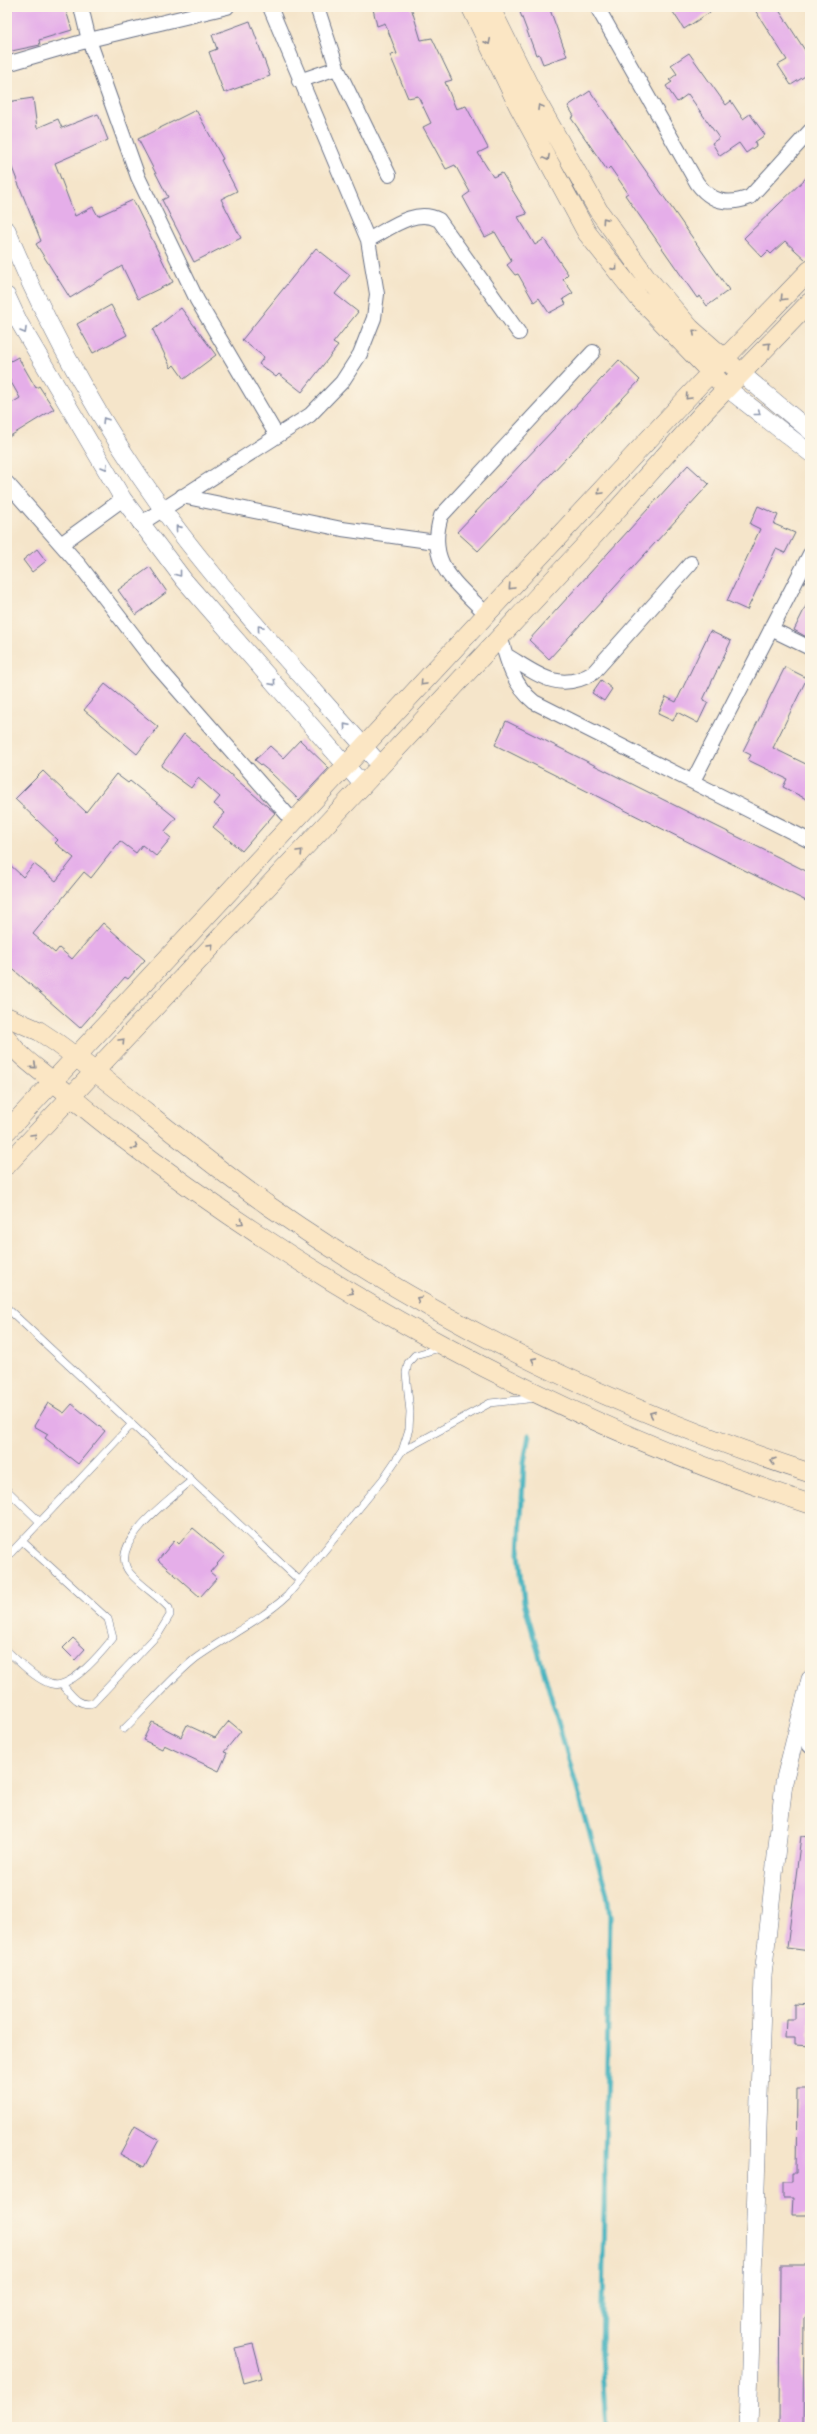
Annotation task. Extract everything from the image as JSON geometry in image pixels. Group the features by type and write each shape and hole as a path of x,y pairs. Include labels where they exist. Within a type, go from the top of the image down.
{"main road":[{"path":"471,7 518,105 587,233 638,298 728,389"},
{"path":"490,7 535,98 598,210 647,278 690,328 741,373"},
{"path":"7,1131 52,1080 293,821 364,747 724,358 810,270"},
{"path":"7,1165 381,766 728,389 741,373 810,302"},
{"path":"7,1017 39,1031 75,1056 180,1141 270,1206 364,1267 460,1322 559,1373 661,1418 765,1458 810,1473"},
{"path":"7,1038 22,1056 52,1080 70,1098 159,1166 252,1230 348,1290 446,1346 547,1397 650,1444 755,1486 810,1504"}],"street":[{"path":"81,7 89,40 138,176 196,300 277,436"},
{"path":"7,64 89,40 227,7"},
{"path":"140,524 162,508 310,415 342,382 360,354 374,318 377,294 368,240 270,7"},
{"path":"317,7 337,68 389,175"},
{"path":"597,7 697,183 704,192 714,200 726,203 739,202 750,197 810,131"},
{"path":"300,81 337,68"},
{"path":"368,240 413,217 430,215 439,220 519,333"},
{"path":"7,230 19,260 66,354 138,474 162,508 263,631 381,766"},
{"path":"7,296 19,322 123,499 140,524 184,580 363,785"},
{"path":"486,614 444,570 437,554 436,542 441,516 593,352"},
{"path":"741,373 810,432"},
{"path":"728,389 810,453"},
{"path":"7,483 61,544 157,666 293,821"},
{"path":"182,496 342,529 436,542"},
{"path":"61,544 123,499"},
{"path":"692,781 810,554"},
{"path":"506,655 549,680 572,682 583,679 593,673 691,563"},
{"path":"771,629 810,648"},
{"path":"500,635 514,679 523,692 534,702 810,841"},
{"path":"748,2427 763,1976 784,1782 810,1679"},
{"path":"797,1728 810,1746"}],"lane":[{"path":"7,1308 299,1580"},
{"path":"124,1729 195,1659 257,1617 273,1609 299,1580 383,1479 402,1451 409,1429 410,1412 406,1373 408,1363 415,1355 446,1346"},
{"path":"402,1451 490,1403 547,1397"},
{"path":"7,1557 132,1424"},
{"path":"62,1684 78,1702 86,1705 93,1703 159,1633 170,1615 169,1608 129,1572 124,1557 127,1544 146,1521 192,1480"},
{"path":"7,1490 40,1522"},
{"path":"7,1651 42,1680 53,1685 62,1684 71,1680 102,1652 112,1638 112,1628 108,1619 22,1541"}],"building":[{"path":"21,7 65,7 72,30 39,40 40,45 7,52 7,10"},
{"path":"380,7 411,7 421,40 432,38 452,80 445,82 456,109 466,106 488,148 478,153 493,177 502,173 527,214 518,217 535,245 544,239 568,274 563,279 573,293 563,299 566,304 549,313 539,298 534,302 518,274 515,275 507,265 512,261 495,232 485,237 463,197 470,192 455,165 446,169 423,127 431,123 418,96 408,98 390,55 397,54 385,23 377,26 373,9"},
{"path":"518,7 549,7 567,56 543,64 539,54 536,55"},
{"path":"680,7 718,7 684,29 673,12"},
{"path":"753,7 777,7 810,58 810,73 791,85 778,65 787,60"},
{"path":"250,21 270,76 224,93 209,52 217,49 212,35"},
{"path":"689,53 726,105 731,101 743,119 750,114 765,135 755,142 756,146 746,153 739,143 720,156 712,143 719,138 688,94 677,102 666,86 672,82 669,80 677,74 671,65"},
{"path":"590,91 729,290 707,306 700,296 697,298 625,195 628,193 610,167 607,170 571,118 574,116 568,106"},
{"path":"33,98 37,128 58,119 62,128 98,114 108,140 55,163 75,216 93,207 98,216 133,200 173,282 138,299 122,266 70,298 36,244 41,241 7,155 7,102"},
{"path":"196,110 223,159 221,160 237,191 221,199 241,238 194,262 162,200 168,197 138,139"},
{"path":"810,174 810,259 806,260 785,241 771,254 768,251 762,257 744,238"},
{"path":"316,248 350,275 335,294 358,312 333,343 338,346 302,392 279,374 276,377 259,364 264,357 242,340"},
{"path":"111,305 127,335 93,353 77,324"},
{"path":"181,308 216,355 184,379 174,365 171,368 153,330"},
{"path":"18,357 36,388 39,386 54,409 7,438 7,406 20,398 7,375 7,363"},
{"path":"619,360 640,380 478,551 457,532"},
{"path":"688,465 709,484 549,659 529,640"},
{"path":"758,506 778,515 774,524 795,533 785,553 776,549 747,610 727,601 760,529 750,524"},
{"path":"37,549 46,561 32,572 23,560"},
{"path":"150,567 167,592 136,615 118,590"},
{"path":"810,598 810,639 794,630"},
{"path":"710,631 731,641 703,700 708,702 698,723 677,712 673,721 658,714 666,697 676,702"},
{"path":"785,667 807,678 773,748 810,766 810,801 783,787 787,779 748,760 751,755 743,751"},
{"path":"601,680 612,689 604,701 592,693"},
{"path":"105,684 158,727 137,754 84,710"},
{"path":"506,721 810,873 810,903 495,745"},
{"path":"184,734 275,813 242,851 213,827 225,813 214,804 220,797 198,778 191,788 161,766"},
{"path":"300,740 329,768 299,800 270,772 255,760 270,746 283,758"},
{"path":"43,771 86,812 116,774 128,783 130,781 176,818 164,832 171,838 156,856 142,845 136,853 120,841 91,878 84,872 33,934 55,953 59,948 72,959 103,923 145,960 128,979 125,977 80,1028 7,964 7,862 23,877 34,864 56,881 74,858 55,843 58,840 15,799"},
{"path":"48,1403 64,1413 72,1404 105,1431 78,1464 45,1438 48,1434 34,1426"},
{"path":"193,1528 225,1555 210,1572 217,1578 200,1597 158,1560 175,1540 179,1544"},
{"path":"73,1638 85,1649 75,1660 63,1648"},
{"path":"229,1721 241,1731 224,1752 227,1753 219,1771 164,1745 162,1749 143,1740 152,1722 181,1737 187,1725 215,1738"},
{"path":"801,1836 810,1837 810,1951 787,1948"},
{"path":"795,2004 810,2005 810,2046 795,2045 795,2038 785,2038 786,2019 795,2019"},
{"path":"797,2089 810,2089 810,2215 792,2215 793,2198 783,2198 783,2182 792,2182 792,2173 796,2173"},
{"path":"135,2126 159,2140 144,2167 120,2154"},
{"path":"780,2265 808,2265 810,2317 804,2317 803,2427 779,2427"},
{"path":"253,2344 262,2378 244,2383 235,2348"}],"waterway":[{"path":"529,1435 524,1462 519,1554 524,1602 607,1894 610,1917 601,2355 606,2427"}]}
